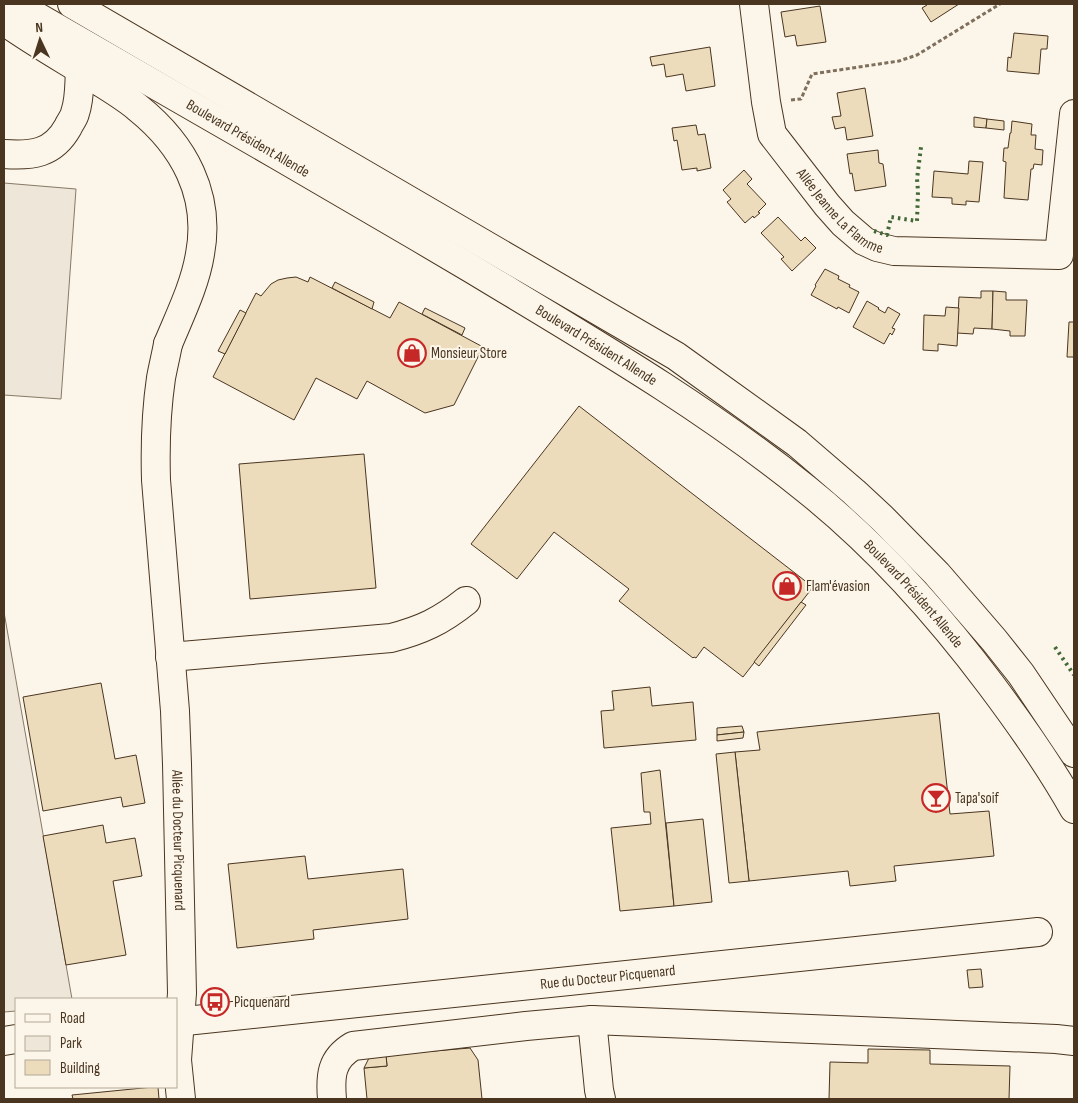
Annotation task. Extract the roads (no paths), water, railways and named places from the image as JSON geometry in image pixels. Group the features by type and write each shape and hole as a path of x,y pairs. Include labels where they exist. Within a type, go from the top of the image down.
{"main road":[{"name":"Boulevard Président Allende","path":"15,4 432,245 628,363 717,422 781,469 808,490 862,539 934,613 975,664 1029,737 1060,783 1074,809"},
{"name":"Boulevard Président Allende","path":"72,4 676,356 797,443 882,518 961,601 1021,674 1074,753"},
{"name":"Allée Jeanne La Flamme","path":"754,4 766,102 772,134 843,223 876,247 894,251 1067,256 1074,114"},
{"name":"Allée du Docteur Picquenard","path":"4,21 138,107 165,132 178,151 194,182 200,199 202,220 200,255 187,298 168,344 161,376 155,453 177,764 182,993 178,1022"},
{"path":"4,154 21,155 37,152 52,146 63,135 75,114 80,70"},
{"path":"170,657 391,638 427,626 466,601"},
{"name":"Rue du Docteur Picquenard","path":"178,1022 1038,932"},
{"path":"592,1020 598,1090 601,1099"},
{"path":"332,1099 331,1084 333,1070 338,1057 353,1046 592,1020 1074,1041"},
{"name":"Allée du Docteur Picquenard","path":"178,1070 181,1099"}],"place":[{"name":"Monsieur Store","path":"412,353"},
{"name":"Flam'évasion","path":"787,586"},
{"name":"Tapa'soif","path":"936,798"},
{"name":"Picquenard","path":"215,1002"}]}
